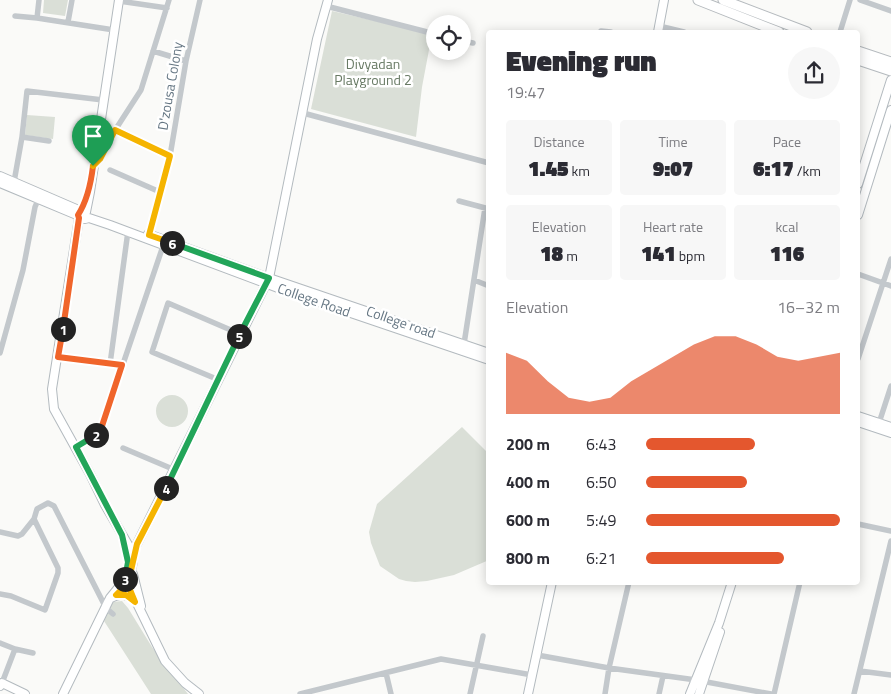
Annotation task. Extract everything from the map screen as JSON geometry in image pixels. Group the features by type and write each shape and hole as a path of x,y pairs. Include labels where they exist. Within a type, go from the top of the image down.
{"main road":[{"path":"698,0 769,30"},
{"path":"724,0 802,30"},
{"path":"860,52 891,62"},
{"path":"860,61 891,71"}],"street":[{"path":"37,18 39,0"},
{"path":"68,22 72,0"},
{"path":"93,166 100,159 115,130 140,90 169,0"},
{"name":"D'zousa Colony","path":"149,235 170,156 186,61 200,0"},
{"path":"658,29 664,0"},
{"path":"841,30 850,0"},
{"path":"860,0 891,11"},
{"path":"167,8 119,1 90,192 76,236 52,400 54,408 130,548 138,602 143,617 165,661 185,684 199,694"},
{"path":"63,694 106,608 127,582 137,544 268,281 327,3 426,31"},
{"path":"15,16 114,30"},
{"path":"153,51 186,61"},
{"path":"860,178 891,80"},
{"path":"14,182 22,137 27,91 103,100"},
{"path":"860,209 891,110"},
{"path":"303,113 486,162"},
{"path":"115,130 170,156"},
{"path":"22,137 49,140"},
{"path":"110,170 160,192"},
{"name":"College road","path":"0,176 83,215 149,235 268,281 486,352"},
{"name":"College Road","path":"0,183 38,200 128,231 163,246 268,281 322,304 486,359"},
{"path":"0,353 23,270 38,200"},
{"path":"460,202 486,209"},
{"path":"464,344 486,214"},
{"path":"110,364 128,231"},
{"path":"76,447 96,435 101,429 163,246"},
{"path":"860,353 891,259"},
{"path":"860,275 891,286"},
{"path":"474,280 486,285"},
{"path":"220,380 152,352 168,303 240,334"},
{"path":"58,357 122,365"},
{"path":"879,423 891,386"},
{"path":"860,417 891,427"},
{"path":"860,423 891,433"},
{"path":"123,448 175,470"},
{"path":"0,532 18,536 34,519 36,509 48,504 54,506 106,608 113,614"},
{"path":"0,594 11,596 45,610 58,568 34,519"},
{"path":"860,524 891,531"},
{"path":"854,694 888,567 891,541"},
{"path":"127,582 138,602"},
{"path":"528,694 551,585"},
{"path":"606,694 609,668 628,585"},
{"path":"699,694 700,681 731,585"},
{"path":"690,694 700,681 736,585"},
{"path":"537,656 773,694 799,585"},
{"path":"113,597 126,595 138,602"},
{"path":"470,694 483,636"},
{"path":"0,643 33,653"},
{"path":"15,649 1,684 25,694"},
{"path":"300,694 441,659 532,675"},
{"path":"860,671 891,675"},
{"path":"386,672 391,694"},
{"path":"659,694 663,676"}],"green space":[{"path":"44,0 68,0 65,16 43,13"},
{"name":"Divyadan Playground 2","path":"332,11 426,33 427,60 416,137 311,109"},
{"path":"27,115 55,117 53,139 25,135"},
{"path":"172,395 184,399 188,411 184,423 172,427 160,423 156,411 160,399"},
{"path":"462,427 486,451 486,561 454,575 427,581 415,582 399,579 380,566 371,543 369,532 377,504"},
{"path":"122,601 152,647 188,694 151,694 104,621 113,602"}],"route":[{"path":"115,130 170,156 149,235 269,278 137,544 129,579 130,583 128,585 135,602 126,595 116,595 126,585 124,579 128,553 122,535 76,447 96,435 101,429 122,365 58,357 78,215 82,211 90,187 93,166 100,159 115,130"}]}
